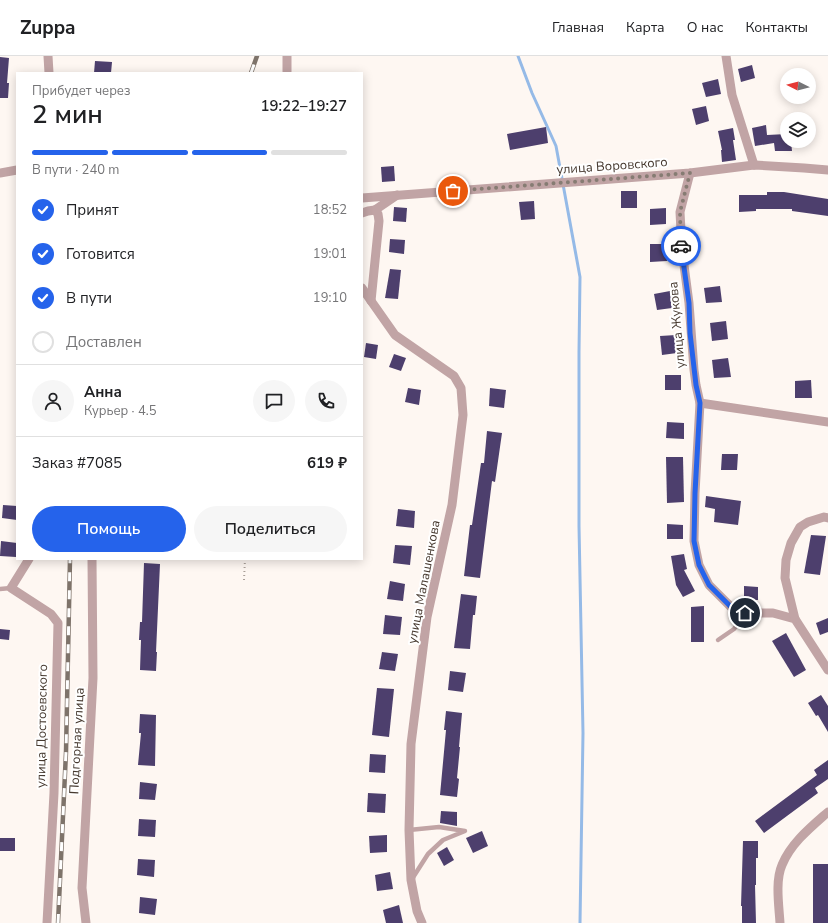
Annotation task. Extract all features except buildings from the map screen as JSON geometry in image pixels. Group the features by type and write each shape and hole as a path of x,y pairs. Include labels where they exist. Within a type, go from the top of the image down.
{"street":[{"path":"48,56 48,72"},
{"path":"287,56 287,72"},
{"path":"726,56 732,95 754,165"},
{"name":"улица Воровского","path":"363,198 398,194 690,173 754,165 828,170"},
{"path":"0,173 16,170"},
{"name":"улица Жукова","path":"690,173 680,212 682,250 689,303 694,370 700,403 694,541 699,565 709,585 733,609 745,613"},
{"path":"363,213 375,210 398,194"},
{"path":"371,301 379,221 378,214 375,210"},
{"name":"улица Малашенкова","path":"363,289 395,335 454,376 461,388 463,415 452,505 427,617 411,744 409,830 411,880 417,911 422,923"},
{"path":"700,403 828,422"},
{"path":"828,518 824,517 808,522 800,527 791,544 786,560 785,578 795,619 828,670"},
{"path":"11,588 28,560"},
{"name":"Подгорная улица","path":"86,923 82,888 93,678 92,560"},
{"name":"улица Достоевского","path":"11,588 51,614 58,623 54,793 48,923"},
{"path":"745,613 773,613 795,619"},
{"path":"780,923 778,886 781,866 792,847 808,829 828,812"}],"lane":[{"path":"0,589 11,588"},
{"path":"718,640 734,629 745,613"},
{"path":"409,830 439,827 465,831 443,840 428,854 411,880"}],"path":[{"path":"244,580 245,560"}],"waterway":[{"path":"518,56 532,93 556,146 580,277 579,526 583,733 580,923"}],"railway":[{"path":"251,72 257,56"},
{"path":"58,923 66,752 70,560"}],"way so far":[{"path":"453,191 690,173 680,212 681,246"}],"route":[{"path":"681,246 689,303 690,333 694,370 700,403 694,541 699,565 709,585 733,609 745,613"}]}
